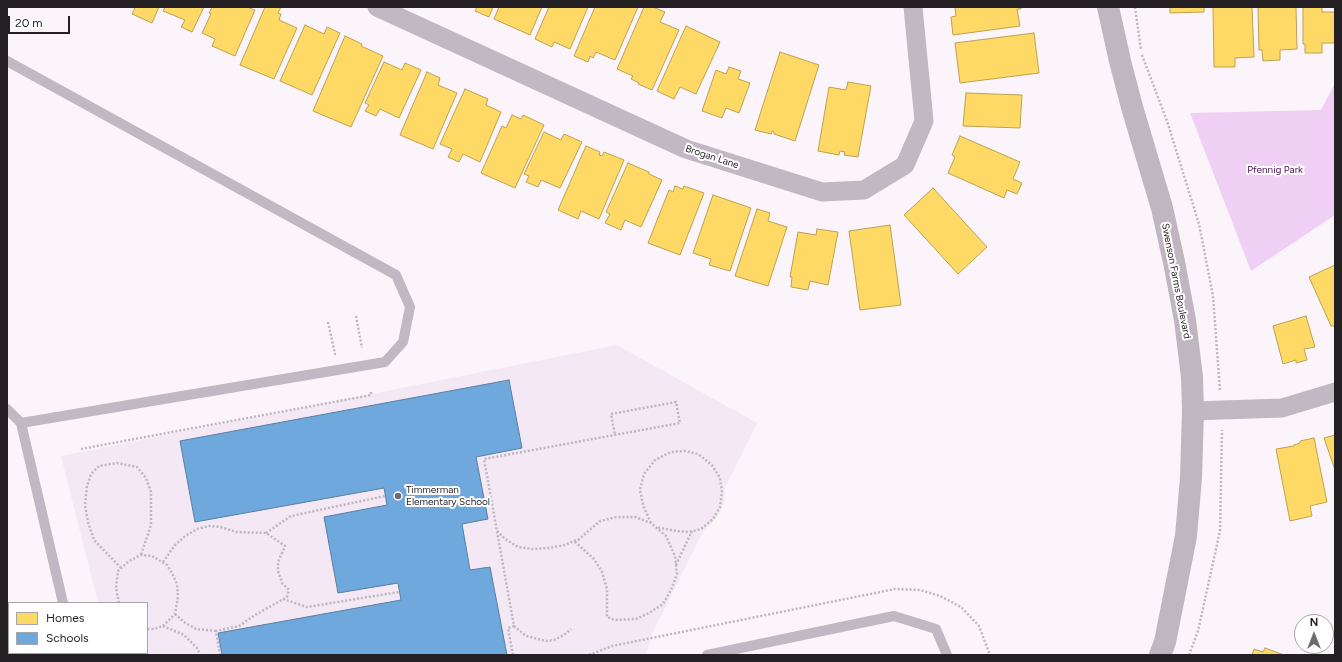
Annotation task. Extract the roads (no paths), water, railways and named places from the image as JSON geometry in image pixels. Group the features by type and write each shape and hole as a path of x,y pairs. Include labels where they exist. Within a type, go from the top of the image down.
{"street":[{"name":"Brogan Lane","path":"377,7 686,149 822,192 864,190 905,165 924,121 913,7"},
{"name":"Swenson Farms Boulevard","path":"1108,7 1132,107 1162,208 1185,320 1192,377 1193,411 1191,478 1186,536 1165,642 1160,655"},
{"path":"1193,411 1282,408 1335,392"}],"lane":[{"path":"7,61 396,275 410,306 404,342 385,362 21,423"},
{"path":"7,409 21,423 63,602"},
{"path":"707,655 894,616 936,628 947,655"}],"place":[{"name":"Timmerman Elementary School","path":"398,496"}],"park label":[{"name":"Pfennig Park","path":"1275,170"}]}
